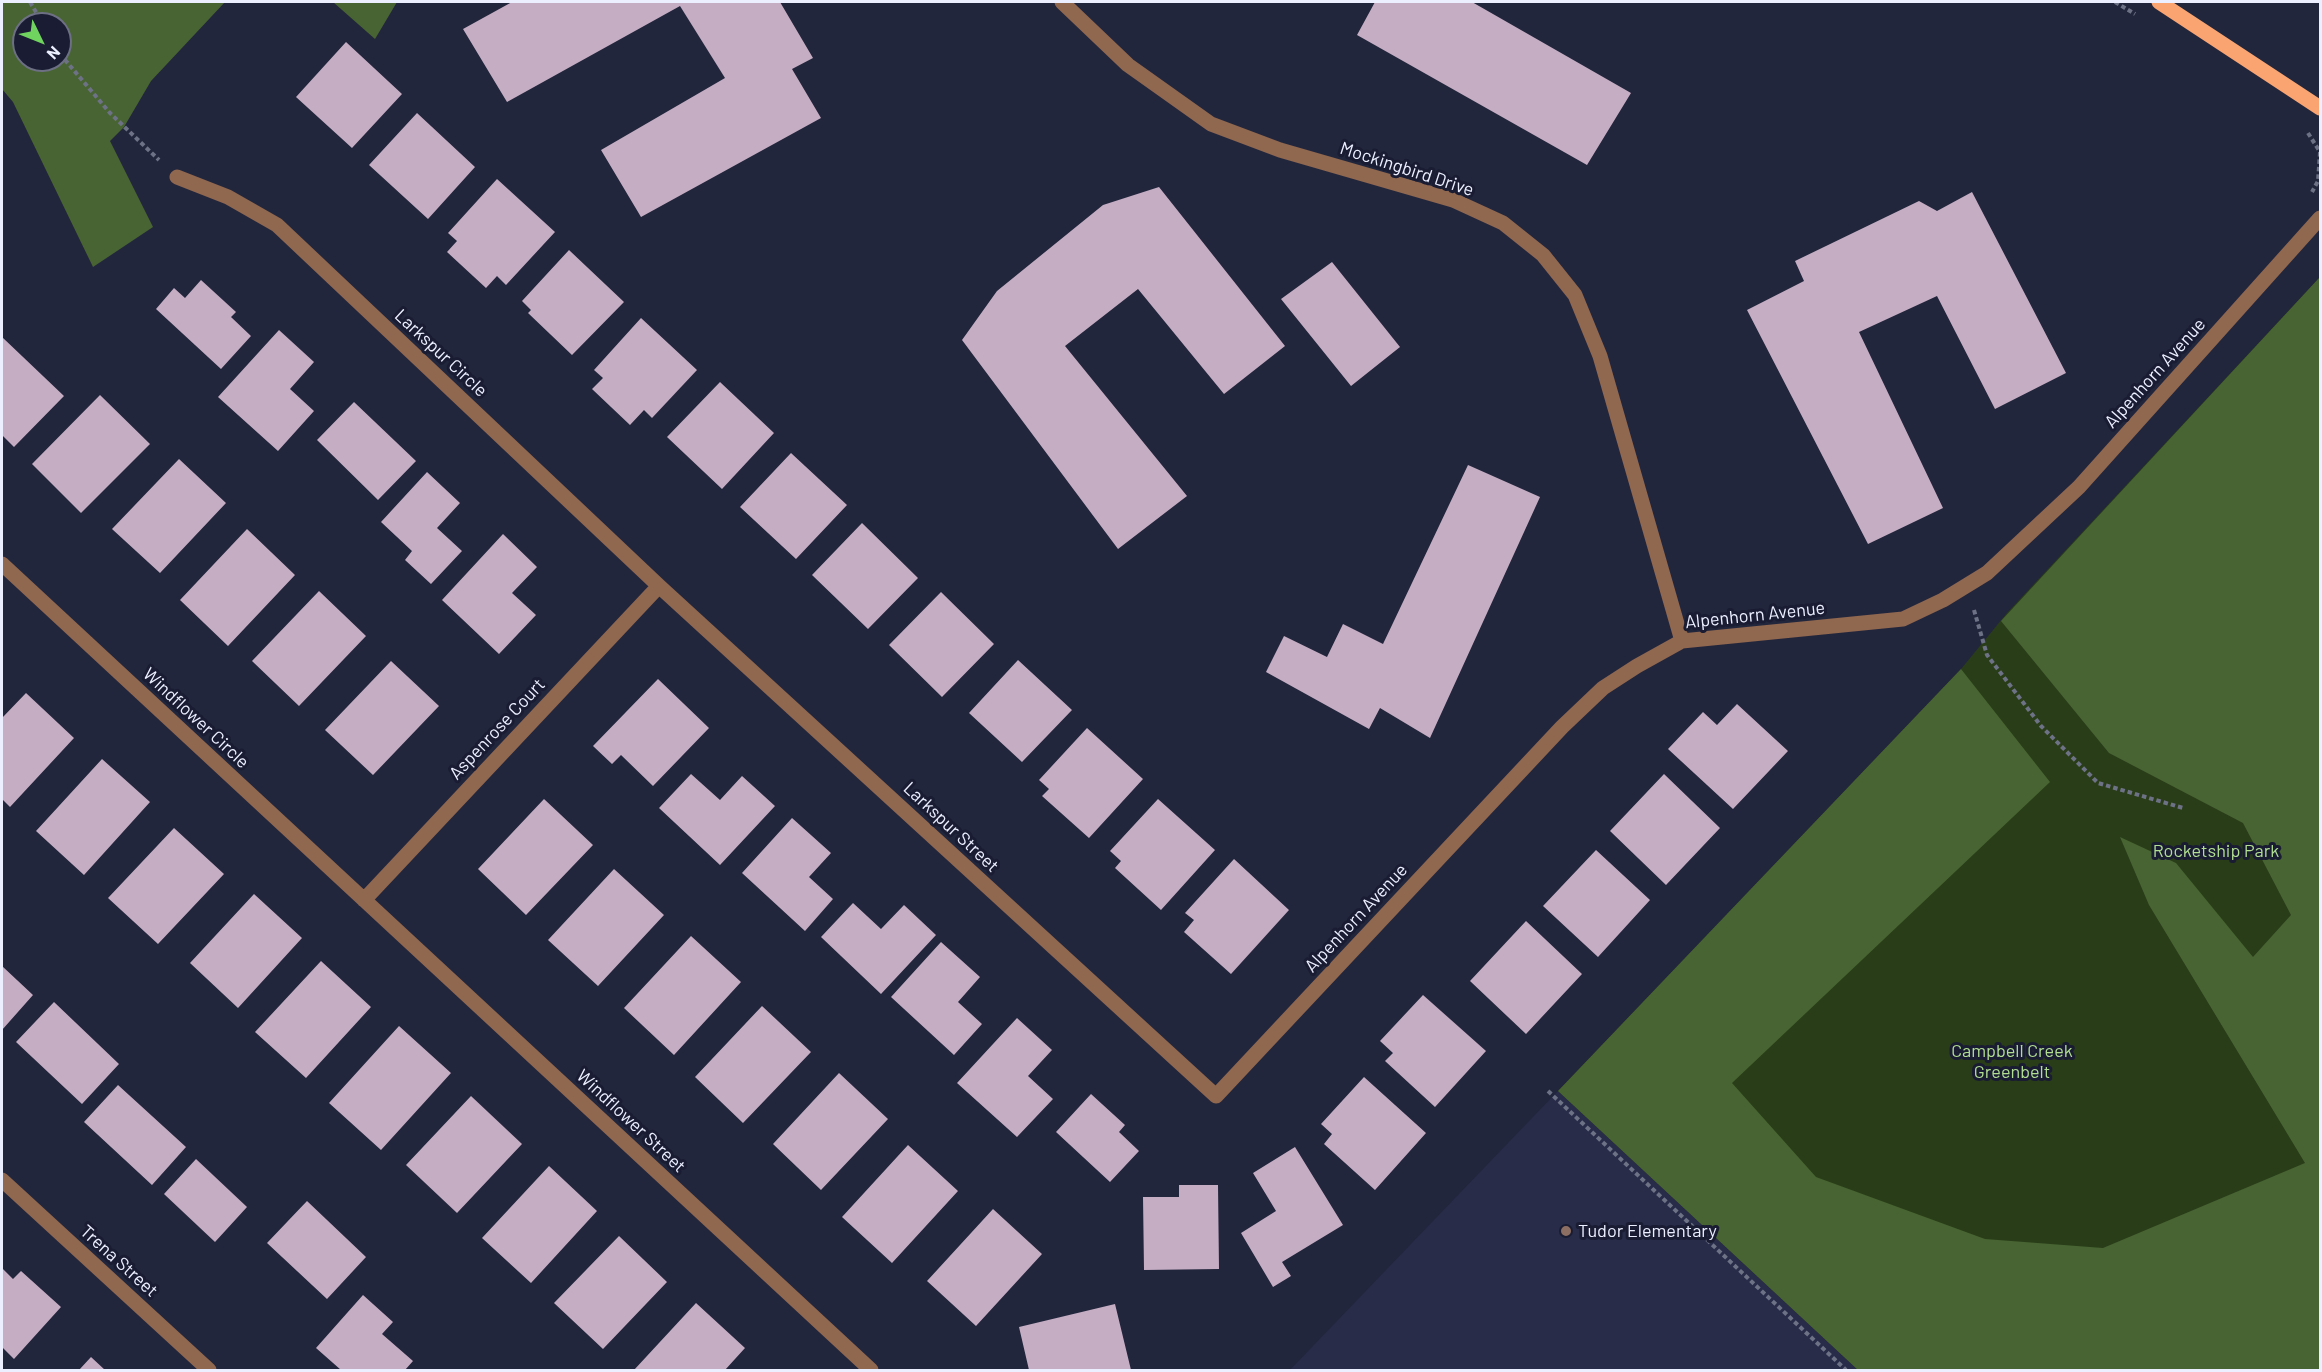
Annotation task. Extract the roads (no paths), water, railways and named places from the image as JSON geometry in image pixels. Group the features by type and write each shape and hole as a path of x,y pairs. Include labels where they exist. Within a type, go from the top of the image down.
{"main road":[{"path":"2159,2 2320,108"}],"street":[{"name":"Mockingbird Drive","path":"1062,2 1128,65 1212,124 1280,150 1453,201 1503,223 1543,255 1575,295 1600,356 1682,640"},
{"name":"Larkspur Circle","path":"177,177 228,197 277,225 659,586"},
{"name":"Alpenhorn Avenue","path":"1216,1096 1562,727 1603,688 1682,640 1904,619 1987,573 2079,487 2320,218"},
{"name":"Windflower Circle","path":"2,564 364,900"},
{"name":"Aspenrose Court","path":"364,900 659,586"},
{"name":"Larkspur Street","path":"659,586 1216,1096"},
{"name":"Windflower Street","path":"364,900 871,1371"},
{"name":"Trena Street","path":"2,1180 209,1371"}],"place":[{"name":"Tudor Elementary","path":"1566,1231"}],"park label":[{"name":"Rocketship Park","path":"2216,851"},
{"name":"Campbell Creek Greenbelt","path":"2012,1061"}]}
